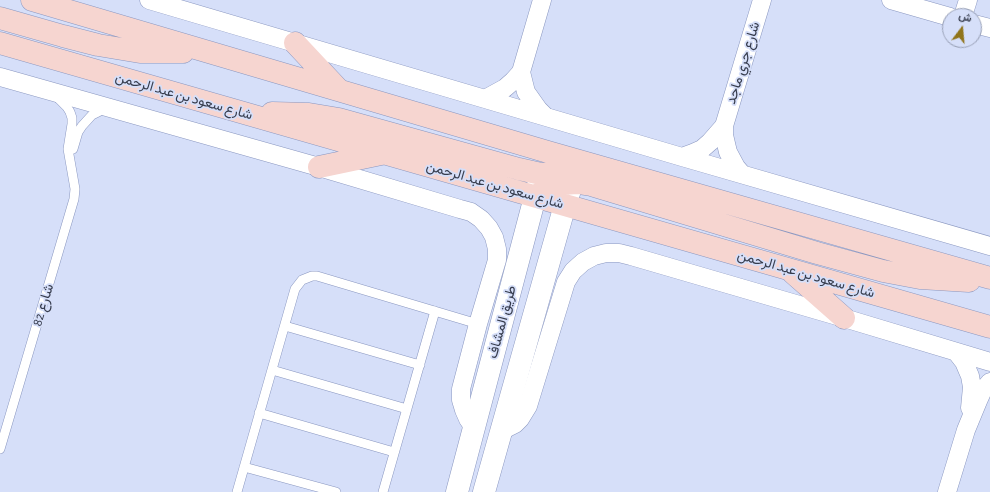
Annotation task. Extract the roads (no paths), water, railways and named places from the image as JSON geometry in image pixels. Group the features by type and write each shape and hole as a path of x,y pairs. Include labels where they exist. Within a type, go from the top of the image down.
{"main road":[{"path":"35,0 548,152 990,278"},
{"path":"0,18 98,45 140,52 211,52"},
{"name":"شارع سعود بن عبد الرحمن","path":"0,43 990,327"},
{"path":"295,43 340,91"},
{"path":"247,114 294,113 339,119 541,174 559,172 579,161"},
{"path":"320,167 384,153"},
{"path":"535,196 560,184 572,183 591,185 816,253 883,271 920,278 990,282"},
{"path":"789,270 844,318"}],"street":[{"path":"149,0 990,246"},
{"path":"485,98 504,88 521,72 542,0"},
{"name":"شارع جري ماجد","path":"742,174 734,164 728,152 724,135 724,126 762,0"},
{"path":"891,0 942,15"},
{"path":"521,72 526,92 545,116"},
{"path":"0,77 320,167 471,212 481,219 489,228 494,238 497,249 497,260 461,389 461,400 464,410 474,428"},
{"name":"شارع جري ماجد","path":"682,157 693,154 706,146 718,135 724,126"},
{"name":"طريق المشاف","path":"457,492 548,152"},
{"name":"طريق المشاف","path":"484,492 565,205 579,161"},
{"path":"501,431 515,424 525,413 566,282 573,271 583,262 594,256 606,253 619,253 632,256 990,362"},
{"path":"948,492 966,430 972,397 972,386 968,369 957,352"},
{"path":"966,430 983,390 990,382"}],"lane":[{"name":"شارع 82","path":"0,449 74,200 75,189 68,149 72,118 67,107 52,92"},
{"name":"شارع 82","path":"69,159 78,132 82,126 92,115 106,108"},
{"path":"237,492 295,289 302,280 312,276 317,276 478,324"},
{"path":"383,492 435,311"},
{"path":"284,326 420,365"},
{"path":"272,370 407,409"},
{"path":"259,413 394,452"},
{"path":"244,466 336,492"}]}
